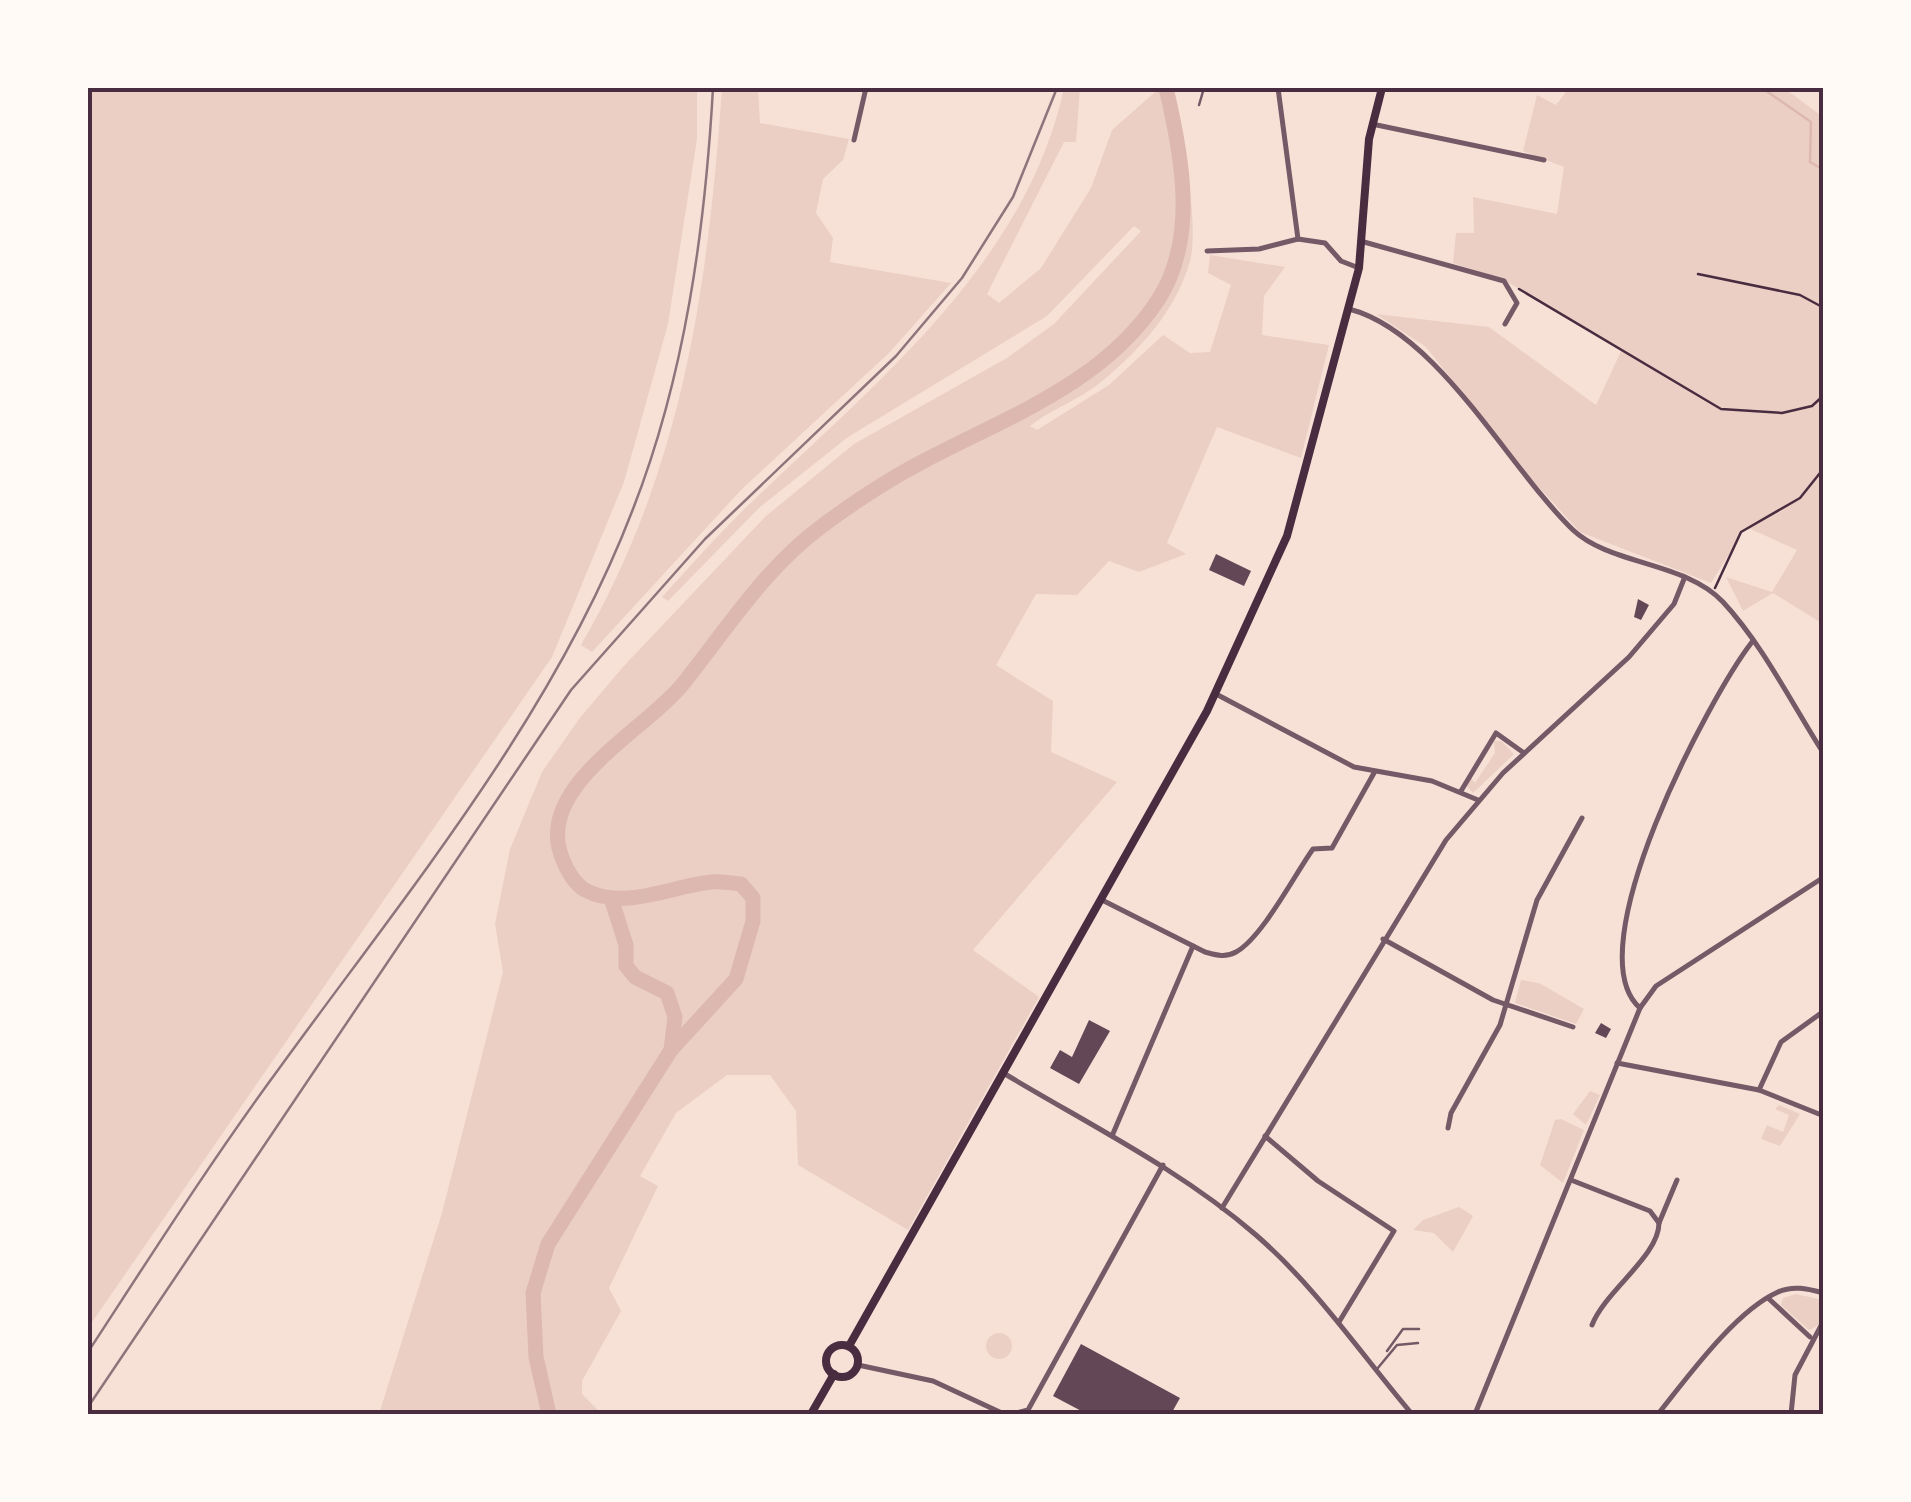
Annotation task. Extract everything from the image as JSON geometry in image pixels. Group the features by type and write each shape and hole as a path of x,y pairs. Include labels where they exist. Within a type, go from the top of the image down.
{"main road":[{"path":"849,1346 858,1364 847,1376 834,1374 827,1365 830,1350 849,1346 1005,1074 1216,694 1287,536 1360,268 1372,124 1382,88"},
{"path":"811,1414 834,1374"}],"street":[{"path":"854,140 866,88"},
{"path":"1278,88 1298,239"},
{"path":"1372,124 1544,160"},
{"path":"1208,250 1259,249 1298,239 1325,243 1341,261 1360,268"},
{"path":"1364,242 1504,281 1517,302 1505,324"},
{"path":"1349,308 1376,318 1422,350 1578,535 1713,592 1752,642 1824,754"},
{"path":"1222,1208 1446,840 1524,753 1630,658 1674,604 1684,578"},
{"path":"1640,1008 1632,1001 1626,980 1625,948 1640,862 1669,790 1752,642"},
{"path":"1216,694 1354,767 1408,776 1478,800"},
{"path":"1460,791 1496,733 1524,753"},
{"path":"1102,900 1220,956 1242,948 1313,849 1332,848 1374,773"},
{"path":"1448,1128 1452,1113 1509,1004 1536,900 1582,818"},
{"path":"1475,1414 1640,1008 1656,986 1824,877"},
{"path":"1383,938 1509,1004 1573,1026"},
{"path":"1112,1137 1193,946"},
{"path":"1759,1090 1784,1038 1824,1011"},
{"path":"1617,1063 1759,1090 1824,1116"},
{"path":"1005,1074 1163,1165 1222,1208 1294,1270 1412,1414"},
{"path":"1265,1136 1318,1182 1394,1232 1338,1322"},
{"path":"1013,1414 1028,1410 1163,1165"},
{"path":"1571,1180 1650,1212 1659,1223"},
{"path":"1592,1325 1604,1302 1654,1242 1676,1180"},
{"path":"1658,1414 1704,1358 1768,1298 1796,1288 1824,1293"},
{"path":"1768,1298 1811,1338"},
{"path":"1791,1414 1795,1375 1811,1338 1824,1320"},
{"path":"858,1364 933,1380 1004,1414"}],"lane":[{"path":"1199,105 1204,88"},
{"path":"1376,1370 1404,1330 1418,1329"},
{"path":"1385,1354 1397,1345 1418,1342"}],"path":[{"path":"1698,274 1800,295 1824,308"},
{"path":"1504,281 1721,409 1782,413 1812,406 1824,395"},
{"path":"1713,592 1741,532 1800,498 1824,468"}],"shaded area":[{"path":"88,88 697,88 697,139 668,324 624,482 552,657 88,1328"},
{"path":"722,88 758,88 760,123 849,139 843,160 823,179 816,213 833,238 830,262 951,283 889,353 741,490 592,652 581,645 616,579 644,512 667,444 684,375 708,234"},
{"path":"1064,88 1080,88 1076,142 1064,142 987,294 999,303 1041,268 1091,188 1112,130 1155,92 1154,88 1171,88 1175,104 1188,175 1192,245 1176,296 1143,343 1093,388 1030,426 1037,430 1109,385 1163,335 1190,353 1210,352 1231,285 1208,273 1210,255 1285,267 1264,296 1262,335 1329,345 1301,458 1217,427 1167,543 1186,554 1139,572 1109,561 1077,595 1036,594 996,665 1053,701 1051,752 1117,782 973,950 1039,997 908,1230 798,1165 796,1111 770,1075 727,1075 676,1113 640,1176 658,1186 609,1288 621,1311 582,1381 582,1394 597,1409 596,1414 379,1414 442,1213 503,972 495,924 510,849 542,772 622,668 766,516 854,444 1007,358 1054,324 1141,231 1134,226 1047,316 848,437 759,508 668,601 662,597 745,509 898,362 983,263 1017,209 1045,150"},
{"path":"1569,88 1784,88 1823,117 1823,624 1773,593 1743,611 1726,577 1772,592 1797,550 1746,527 1711,583 1580,532 1526,473 1426,347 1376,314 1489,327 1596,405 1622,349 1504,280 1453,263 1456,233 1474,233 1473,197 1557,214 1564,167 1523,151 1537,95 1556,105"},
{"path":"1494,741 1501,741 1514,754 1473,793 1467,786 1471,778 1475,783 1495,753"},
{"path":"1521,980 1539,983 1584,1009 1576,1024 1515,1003"},
{"path":"1590,1091 1600,1095 1586,1125 1573,1114"},
{"path":"1779,1105 1800,1114 1780,1146 1761,1139 1767,1125 1783,1132 1789,1115 1775,1109"},
{"path":"1555,1120 1584,1130 1563,1183 1540,1165"},
{"path":"1459,1207 1473,1216 1453,1252 1434,1233 1413,1230 1423,1220"},
{"path":"1796,1294 1823,1300 1822,1318 1814,1328 1809,1330 1781,1305 1783,1298"},
{"path":"999,1333 1008,1337 1012,1346 1008,1355 999,1359 990,1355 986,1346 990,1337"}],"building":[{"path":"1216,554 1251,571 1244,586 1209,570"},
{"path":"1638,599 1649,605 1641,620 1634,617"},
{"path":"1089,1020 1110,1031 1079,1084 1050,1068 1060,1050 1072,1057"},
{"path":"1601,1023 1611,1029 1606,1038 1595,1033"},
{"path":"1081,1344 1180,1398 1171,1414 1087,1414 1053,1396"}],"waterway":[{"path":"549,1414 536,1357 533,1293 548,1244 671,1050 736,979 753,921 753,898 741,884 711,882 632,898 600,896 585,890 563,860 557,834 563,809 597,762 682,685 747,601 801,543 898,476 1082,376 1136,329 1170,276 1182,224 1181,168 1166,88"},
{"path":"1762,88 1811,122 1810,162 1824,170"},
{"path":"611,898 626,945 626,966 635,977 667,993 675,1017 671,1050"},
{"path":"549,1409 559,1414"}],"railway":[{"path":"88,1352 229,1139 474,800 520,731 600,585 651,459 679,355 698,249 713,88"},
{"path":"88,1407 571,690 705,539 896,356 962,278 1013,197 1057,88"}]}
